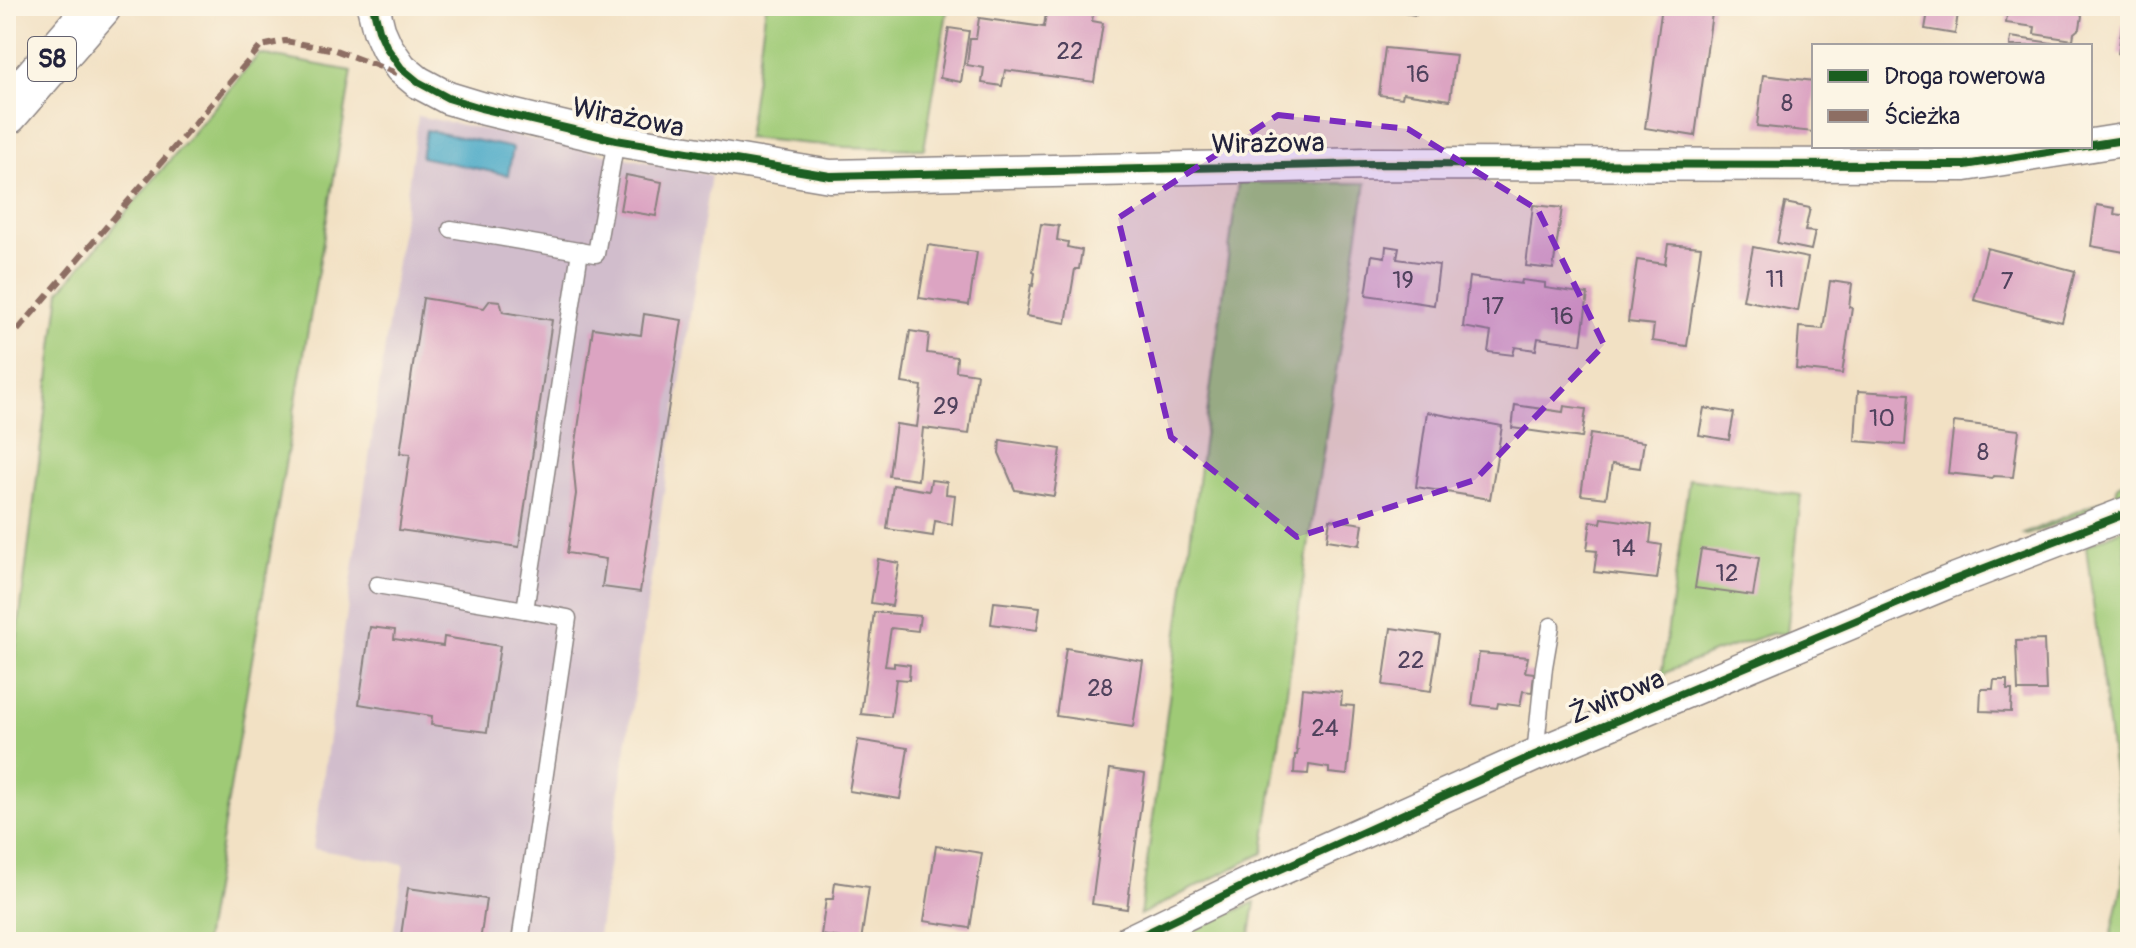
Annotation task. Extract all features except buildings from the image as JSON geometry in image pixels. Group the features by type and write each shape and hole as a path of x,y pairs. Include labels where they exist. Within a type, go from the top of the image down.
{"highway":[{"name":"S8","path":"6,113 99,6"}],"street":[{"name":"Wirażowa","path":"373,6 387,48 401,68 418,82 448,98 616,140 830,176 1368,164 1965,165 2073,148"},
{"name":"Wirażowa","path":"2092,145 2130,139"},
{"name":"Żwirowa","path":"1128,942 1252,882 1535,755 2003,560 2130,512"}],"lane":[{"path":"451,229 596,254 616,140"},
{"path":"525,610 580,251"},
{"path":"377,585 568,618 520,942"},
{"path":"1535,755 1551,626"}],"highlighted area":[{"path":"1278,115 1408,129 1538,210 1604,345 1475,480 1297,537 1171,437 1118,218"}],"shaded area":[{"path":"418,116 711,175 597,942 392,942 404,864 313,849"}],"green space":[{"path":"766,6 948,6 924,149 844,147 747,138"},
{"path":"259,54 352,71 204,942 6,942 6,729 60,291"},
{"path":"1238,183 1366,183 1263,853 1140,915"},
{"path":"1689,479 1801,495 1787,634 1774,633 1710,654 1667,672 1661,678"},
{"path":"2130,480 2128,496 2023,534 2116,495 2118,485"},
{"path":"2123,528 2130,595 2130,942 2110,942 2122,885 2124,855 2086,546"},
{"path":"1255,902 1249,942 1168,942"}],"water":[{"path":"426,130 513,148 508,175 421,157"}],"marked path":[{"path":"6,344 261,46 285,41 335,50 407,77"}],"cycle path":[{"path":"373,6 387,48 401,68 418,82 448,98 616,140 830,176 1368,164 1965,165 2073,148"},
{"path":"2092,145 2130,139"},
{"path":"1128,942 1252,882 1535,755 1946,583 2130,512"}]}
